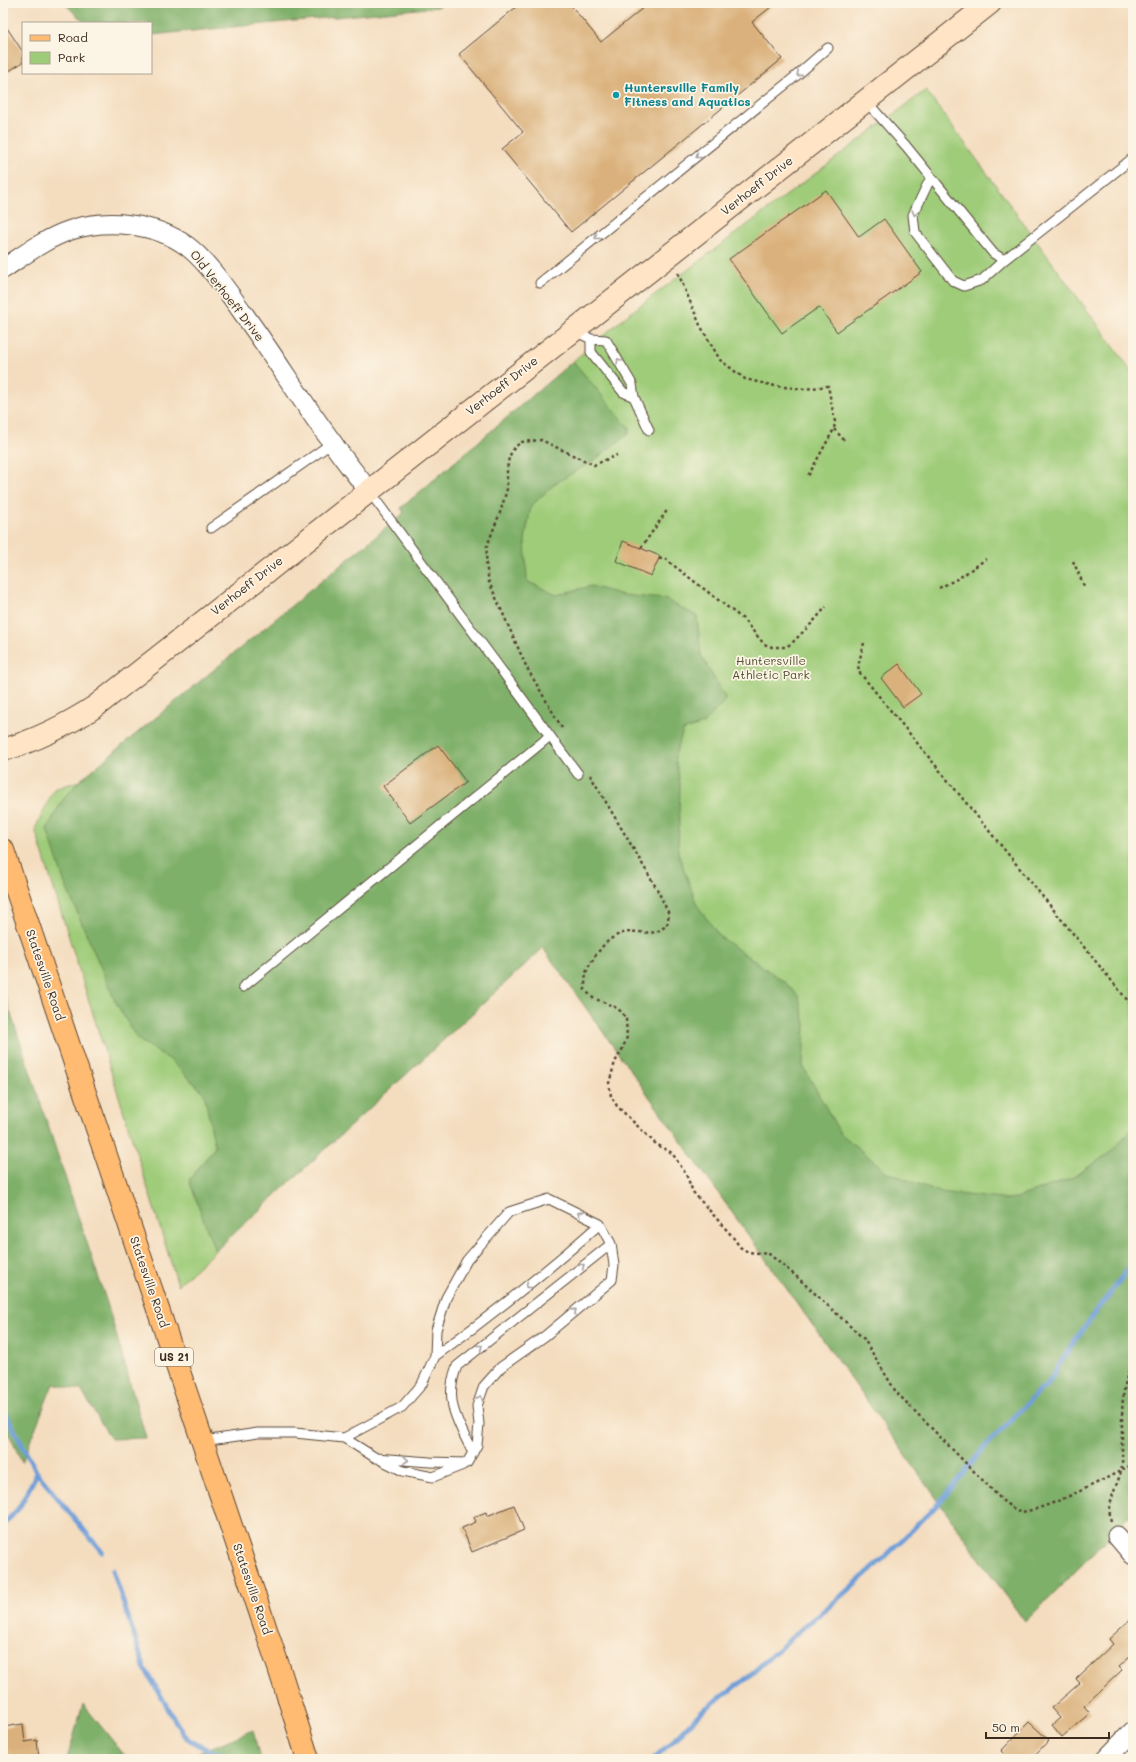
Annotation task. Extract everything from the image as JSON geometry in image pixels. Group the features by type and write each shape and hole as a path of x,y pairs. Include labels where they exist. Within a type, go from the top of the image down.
{"main road":[{"name":"Statesville Road","path":"3,850 203,1441 308,1759"}],"street":[{"name":"Verhoeff Drive","path":"3,750 39,738 96,706 368,490 582,335 671,254 990,3"},
{"name":"Old Verhoeff Drive","path":"3,269 48,240 71,230 91,226 112,224 155,230 187,246 200,258 231,297 332,443 368,490"},
{"path":"1117,1536 1133,1555"},
{"path":"1106,1759 1133,1731"}],"lane":[{"path":"540,283 796,76 828,48"},
{"path":"866,101 931,177 993,254 1004,260"},
{"path":"931,177 913,215 915,232 953,281 964,286 982,280 1004,260 1133,158"},
{"path":"582,335 591,352 623,392 634,396"},
{"path":"582,335 606,340 632,384 634,396 649,430"},
{"path":"211,528 332,443"},
{"path":"368,490 578,774"},
{"path":"243,987 550,736"},
{"path":"203,1441 258,1433 295,1433 344,1438 376,1458 403,1471 433,1477 467,1463 477,1445 479,1424 477,1406 484,1386 501,1368 545,1336 612,1280 614,1265 610,1244 600,1224 549,1198 509,1212 467,1260 446,1298 436,1330 434,1356 422,1384 402,1407 344,1438"},
{"path":"434,1356 474,1328 554,1265 600,1224"},
{"path":"473,1453 453,1410 451,1399 453,1376 457,1366 610,1244"},
{"path":"376,1458 467,1463"}],"path":[{"path":"671,254 700,325 720,360 745,379 775,386 804,389 828,386 835,422 834,429 808,476"},
{"path":"834,429 844,440"},
{"path":"563,731 527,668 489,582 486,564 487,546 501,510 507,489 509,457 514,448 521,442 541,440 594,465 617,455"},
{"path":"641,548 668,509"},
{"path":"659,559 664,558 686,573 699,586 743,618 764,644 772,647 785,647 791,644 812,624 826,606"},
{"path":"939,588 959,578 986,559"},
{"path":"1073,561 1085,588"},
{"path":"864,643 858,666 860,674 1133,1007"},
{"path":"589,773 657,889 668,914 667,925 661,930 651,933 637,931 614,936 604,943 588,966 585,980 585,990 593,998 613,1006 622,1012 626,1019 628,1028 625,1044 612,1069 609,1083 611,1096 617,1106 656,1144 672,1153 686,1174 693,1192 740,1247 748,1252 769,1254 797,1277 864,1338 896,1392 1003,1501 1019,1511 1038,1509 1133,1464"},
{"path":"1117,1536 1110,1516 1110,1503 1121,1470 1123,1400 1128,1370 1133,1362"}],"green space":[{"path":"64,3 446,3 438,7 152,35 152,22 84,22"},
{"name":"Huntersville Athletic Park","path":"926,90 1133,373 1133,1513 1025,1622 543,948 178,1285 35,829 54,789 79,781 373,540 404,513 401,508 625,317"},
{"path":"573,361 630,429 628,434 593,461 556,483 531,506 525,540 527,581 556,595 591,586 623,595 664,599 697,616 701,655 726,699 703,724 683,731 675,756 680,784 678,853 697,905 720,937 786,983 799,997 805,1024 803,1066 840,1133 887,1172 940,1192 1010,1200 1070,1179 1111,1152 1133,1127 1133,1513 1025,1622 543,948 215,1251 189,1180 215,1147 204,1093 169,1059 137,1039 115,1001 65,884 47,829 62,801 79,781 404,513 401,508"},
{"path":"3,990 107,1303 146,1438 111,1439 81,1390 53,1384 22,1462 3,1421"},
{"path":"83,1704 125,1756 135,1759 67,1759"},
{"path":"253,1730 260,1759 183,1759"}],"building":[{"name":"Huntersville Family Fitness and Aquatics","path":"521,3 569,3 601,42 649,3 776,3 752,22 782,59 571,232 502,149 523,132 459,54"},
{"path":"3,22 22,50 22,63 3,75"},
{"path":"826,190 859,237 884,219 922,272 837,332 819,307 782,333 729,259"},
{"path":"623,541 660,556 651,576 616,561"},
{"path":"899,664 921,694 903,707 881,678"},
{"path":"438,745 466,782 410,823 383,786"},
{"path":"514,1505 524,1530 472,1552 462,1528 476,1522 474,1517 486,1512 487,1516"},
{"path":"1133,1617 1133,1654 1119,1667 1122,1670 1084,1706 1090,1713 1062,1737 1052,1725 1060,1718 1051,1708 1080,1683 1076,1679 1113,1644 1109,1639"},
{"path":"1029,1722 1049,1740 1031,1759 1009,1759 1001,1751"},
{"path":"23,1724 25,1742 37,1740 39,1759 3,1759 3,1727"}],"waterway":[{"path":"653,1759 702,1711 742,1682 885,1557 939,1503 983,1449 1041,1389 1046,1387 1071,1346 1133,1262"},
{"path":"3,1409 37,1473 102,1552"},
{"path":"3,1525 19,1508 37,1473"},
{"path":"113,1570 144,1667 183,1734 201,1746 238,1759"}],"place":[{"name":"Huntersville Family Fitness and Aquatics","path":"616,95"}]}
